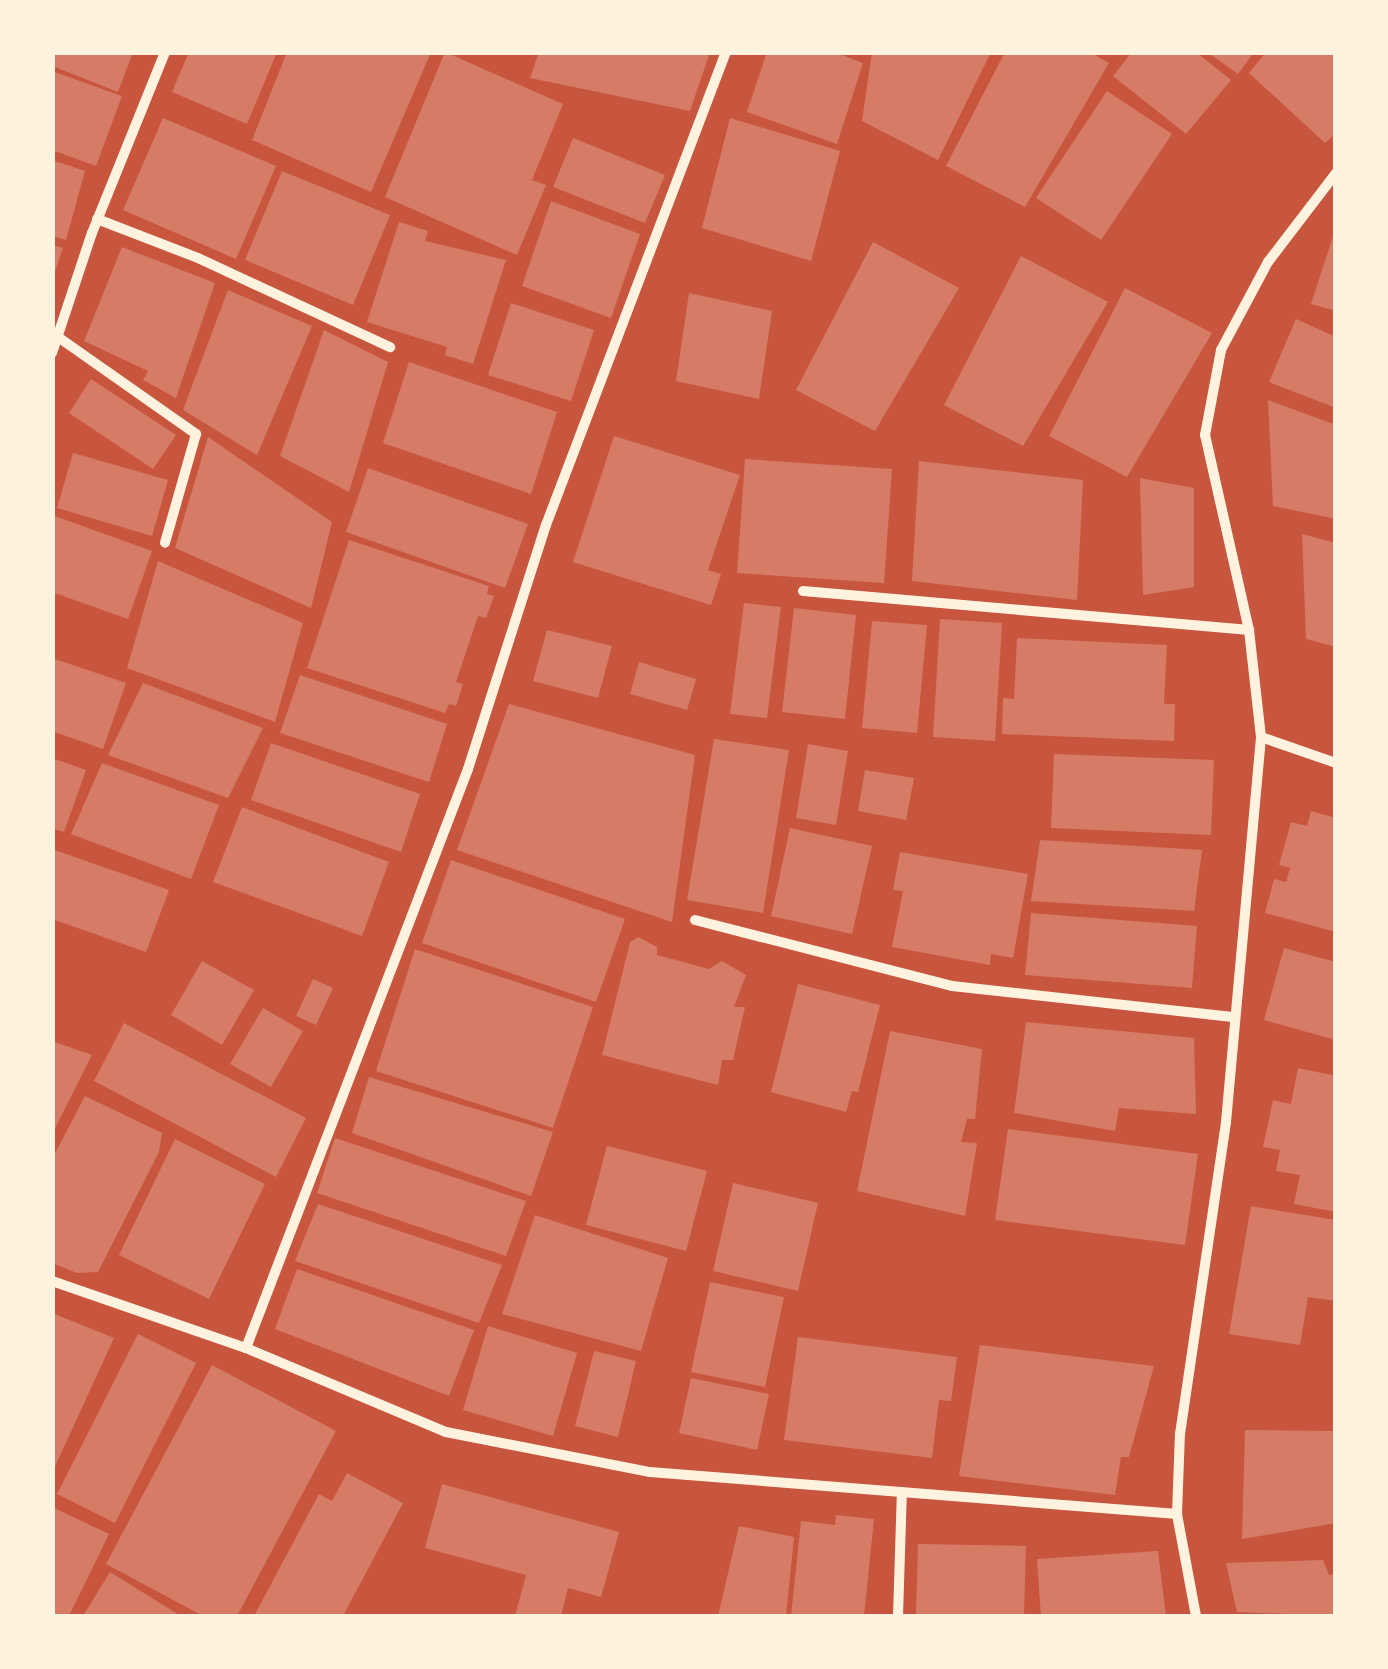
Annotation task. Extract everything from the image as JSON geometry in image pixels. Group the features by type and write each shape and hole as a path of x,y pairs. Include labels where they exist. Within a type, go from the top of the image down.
{"street":[{"path":"52,352 97,220 165,52"},
{"path":"246,1348 468,769 546,525 726,52"},
{"path":"1196,1616 1177,1514 1180,1434 1226,1122 1232,1018 1260,737 1249,630 1205,435 1222,350 1268,262 1336,173"},
{"path":"97,220 198,258 390,347"},
{"path":"58,337 196,434 165,543"},
{"path":"802,591 1249,630"},
{"path":"1260,737 1336,764"},
{"path":"694,920 952,986 1232,1018"},
{"path":"52,1282 246,1348 446,1432 650,1472 1177,1514"},
{"path":"898,1616 902,1492"}],"building":[{"path":"52,52 133,52 118,92 52,66"},
{"path":"189,52 277,52 247,124 172,92"},
{"path":"287,52 431,52 371,192 252,140"},
{"path":"445,52 563,104 532,180 546,185 517,255 385,197"},
{"path":"539,52 710,52 690,111 530,78"},
{"path":"767,52 834,52 863,63 837,144 747,112"},
{"path":"872,52 991,52 938,160 862,121"},
{"path":"1005,52 1089,52 1109,63 1025,207 946,166"},
{"path":"1132,52 1196,52 1231,80 1186,134 1113,76"},
{"path":"1207,52 1254,52 1238,74"},
{"path":"1266,52 1336,52 1336,133 1325,143 1249,73"},
{"path":"52,71 122,96 96,166 52,150"},
{"path":"1107,91 1172,134 1101,240 1036,198"},
{"path":"163,118 276,166 236,259 123,210"},
{"path":"730,118 840,151 811,261 702,228"},
{"path":"573,138 665,175 645,223 553,187"},
{"path":"52,160 85,171 66,240 52,236"},
{"path":"282,171 390,215 353,305 245,260"},
{"path":"551,201 640,234 611,318 522,286"},
{"path":"399,222 428,231 425,241 506,260 473,364 445,355 447,347 367,322"},
{"path":"1336,227 1336,311 1311,304"},
{"path":"873,242 959,288 875,431 796,390"},
{"path":"52,245 63,248 53,277 52,276"},
{"path":"122,247 215,283 176,398 143,380 148,371 84,341"},
{"path":"1021,256 1108,302 1023,446 944,405"},
{"path":"1125,288 1212,333 1127,477 1049,436"},
{"path":"228,290 312,326 257,455 183,410"},
{"path":"689,293 772,311 759,399 676,381"},
{"path":"511,303 594,330 571,401 488,375"},
{"path":"1296,319 1336,337 1336,408 1269,382"},
{"path":"324,330 388,362 349,492 280,456"},
{"path":"409,362 557,412 531,494 383,443"},
{"path":"91,379 176,435 153,469 69,413"},
{"path":"1268,400 1336,425 1336,519 1273,506"},
{"path":"614,436 740,475 708,570 721,574 711,605 573,562"},
{"path":"208,437 332,522 311,608 175,548"},
{"path":"73,453 168,480 152,536 57,508"},
{"path":"745,459 892,469 884,583 737,573"},
{"path":"919,461 1083,480 1077,600 912,581"},
{"path":"368,468 528,524 505,588 346,532"},
{"path":"1140,478 1194,488 1194,587 1143,595"},
{"path":"52,515 152,551 128,619 52,592"},
{"path":"1302,534 1336,543 1336,647 1306,639"},
{"path":"349,540 489,586 487,594 494,596 486,618 478,616 456,682 463,684 456,706 449,704 445,713 307,668"},
{"path":"158,561 303,623 275,722 127,668"},
{"path":"744,603 781,607 767,718 730,714"},
{"path":"794,608 856,615 845,719 782,712"},
{"path":"940,619 1002,623 995,741 933,737"},
{"path":"872,621 927,625 917,733 862,728"},
{"path":"547,630 612,646 598,698 533,681"},
{"path":"1017,638 1167,645 1164,704 1175,704 1174,741 1002,734 1003,698 1014,699"},
{"path":"52,658 126,683 103,749 52,731"},
{"path":"639,662 696,679 687,710 630,694"},
{"path":"300,675 447,724 429,782 280,733"},
{"path":"143,683 263,728 228,798 108,755"},
{"path":"509,704 695,755 672,922 457,850"},
{"path":"714,739 789,750 763,913 687,900"},
{"path":"271,743 420,794 401,852 251,800"},
{"path":"808,744 848,751 836,825 796,818"},
{"path":"1054,754 1214,760 1211,835 1051,828"},
{"path":"52,758 86,770 64,832 52,828"},
{"path":"102,763 219,805 191,879 71,834"},
{"path":"865,770 914,778 906,820 858,811"},
{"path":"242,807 389,862 362,936 213,882"},
{"path":"1311,811 1336,818 1336,932 1265,913 1274,879 1286,882 1290,868 1279,865 1291,822 1307,826"},
{"path":"790,828 872,846 852,934 771,916"},
{"path":"1040,840 1202,850 1194,911 1031,901"},
{"path":"52,849 169,890 146,952 52,919"},
{"path":"900,852 1028,874 1013,958 991,954 990,965 892,947 903,891 893,890"},
{"path":"451,860 625,919 596,1002 422,943"},
{"path":"1031,913 1197,926 1192,988 1025,975"},
{"path":"638,937 657,947 657,955 709,969 722,961 746,975 734,1007 745,1007 733,1060 722,1060 718,1085 602,1055 630,942"},
{"path":"1284,948 1336,962 1336,1040 1264,1020"},
{"path":"415,949 593,1007 553,1128 376,1071"},
{"path":"202,961 254,990 222,1045 171,1015"},
{"path":"313,979 333,988 316,1025 296,1016"},
{"path":"798,984 880,1005 858,1092 852,1091 846,1112 771,1092"},
{"path":"263,1008 303,1031 271,1087 230,1064"},
{"path":"1026,1022 1194,1038 1196,1114 1119,1108 1115,1131 1014,1113"},
{"path":"124,1023 306,1118 276,1177 94,1081"},
{"path":"890,1031 982,1049 975,1119 967,1119 961,1142 977,1143 965,1216 857,1191"},
{"path":"52,1041 92,1055 52,1134"},
{"path":"1298,1068 1336,1076 1336,1212 1294,1204 1300,1175 1276,1171 1280,1150 1263,1147 1273,1100 1291,1104"},
{"path":"369,1077 553,1132 531,1196 352,1133"},
{"path":"85,1096 162,1133 159,1152 98,1272 77,1273 52,1263 52,1159"},
{"path":"1008,1129 1198,1154 1185,1245 995,1220"},
{"path":"335,1138 526,1201 506,1256 317,1193"},
{"path":"175,1139 265,1184 209,1299 119,1255"},
{"path":"607,1146 707,1171 686,1251 586,1225"},
{"path":"733,1183 818,1203 798,1291 713,1271"},
{"path":"318,1204 502,1265 479,1323 295,1261"},
{"path":"1251,1206 1336,1220 1336,1301 1308,1297 1300,1345 1229,1334"},
{"path":"535,1215 668,1258 641,1351 502,1314"},
{"path":"297,1269 474,1330 449,1396 275,1329"},
{"path":"710,1282 784,1297 765,1387 691,1372"},
{"path":"52,1313 114,1338 52,1473"},
{"path":"488,1326 577,1353 553,1436 463,1410"},
{"path":"138,1334 196,1363 115,1523 57,1494"},
{"path":"798,1337 957,1357 951,1401 939,1400 932,1458 784,1440"},
{"path":"980,1345 1154,1366 1129,1457 1121,1457 1115,1495 959,1476"},
{"path":"594,1351 636,1361 618,1437 575,1426"},
{"path":"212,1365 336,1431 237,1616 203,1616 106,1564"},
{"path":"691,1378 769,1394 757,1450 679,1433"},
{"path":"1245,1430 1336,1431 1336,1523 1242,1539"},
{"path":"347,1473 403,1503 343,1616 254,1616 319,1494 332,1501"},
{"path":"442,1484 619,1532 601,1597 568,1588 561,1616 515,1616 526,1575 425,1548"},
{"path":"52,1507 109,1534 69,1616 52,1616"},
{"path":"836,1515 874,1519 864,1616 791,1616 801,1521 835,1525"},
{"path":"739,1526 794,1537 786,1616 718,1616"},
{"path":"918,1544 1026,1546 1024,1616 916,1616"},
{"path":"1158,1551 1166,1616 1041,1616 1037,1559"},
{"path":"1323,1560 1329,1575 1336,1574 1336,1616 1237,1612 1226,1563"},
{"path":"110,1572 181,1616 83,1616"}]}
